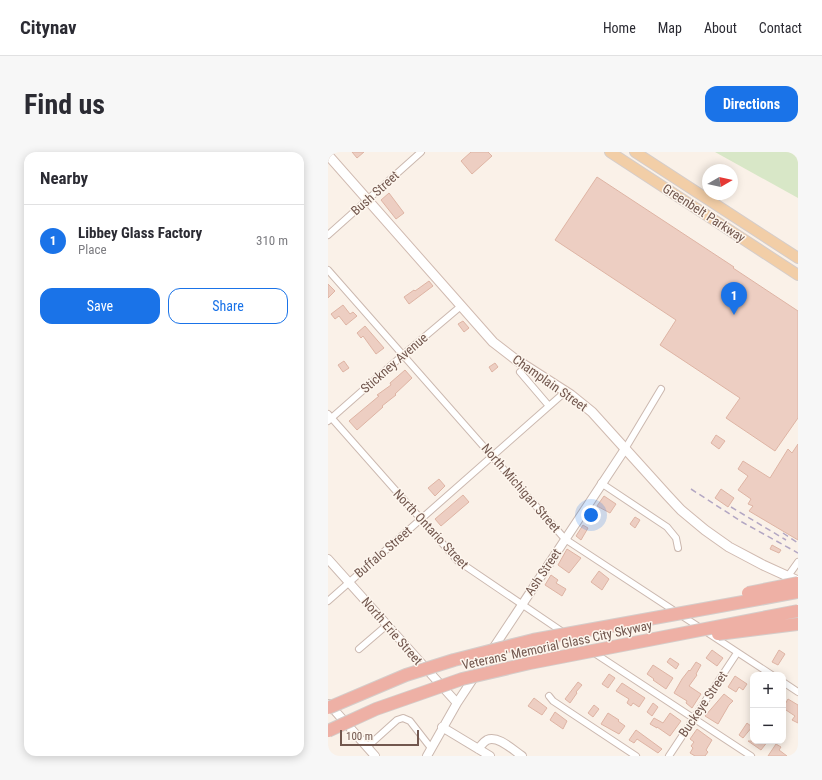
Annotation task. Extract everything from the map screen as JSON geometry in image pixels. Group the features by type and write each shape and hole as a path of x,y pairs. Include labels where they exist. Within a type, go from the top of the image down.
{"highway":[{"path":"533,640 794,580"},
{"name":"Veterans' Memorial Glass City Skyway","path":"328,708 406,675 454,660 533,640 798,592"},
{"name":"Veterans' Memorial Glass City Skyway","path":"328,731 376,709 462,679 530,663 798,612"},
{"path":"696,631 719,634 798,624"}],"main road":[{"name":"Greenbelt Parkway","path":"610,152 798,274"},
{"name":"Greenbelt Parkway","path":"635,152 798,258"},
{"name":"Champlain Street","path":"328,155 494,342 505,352 580,401 592,412 681,510 705,530 729,547 794,580"}],"street":[{"name":"Bush Street","path":"328,235 421,152"},
{"name":"North Michigan Street","path":"328,270 565,539 767,672"},
{"name":"Stickney Avenue","path":"329,418 461,306"},
{"name":"Champlain Street","path":"520,372 549,406"},
{"name":"Ash Street","path":"426,756 457,703 601,483 625,449 661,389"},
{"name":"Buffalo Street","path":"328,601 565,392"},
{"name":"North Ontario Street","path":"329,418 458,561 752,756"},
{"path":"601,483 668,527 674,533 678,548"},
{"name":"North Erie Street","path":"328,559 457,703"},
{"path":"794,580 798,562"},
{"path":"359,649 387,625"},
{"name":"Buckeye Street","path":"669,756 737,653"},
{"path":"786,684 798,692"},
{"path":"549,696 553,701 636,756"},
{"path":"328,703 375,756"},
{"path":"367,747 397,720 403,718 410,721 431,748"},
{"path":"442,727 490,756"},
{"path":"478,749 485,741 491,739 498,740 522,756"}],"green space":[{"path":"715,152 798,152 798,198 738,164"}],"building":[{"path":"352,152 364,152 357,158"},
{"path":"471,152 488,152 492,156 472,174 461,161"},
{"path":"597,177 798,311 798,418 775,451 726,418 740,398 660,345 676,320 555,240"},
{"path":"389,193 404,213 396,219 381,200"},
{"path":"429,281 433,286 409,304 404,297"},
{"path":"328,284 335,291 328,298"},
{"path":"343,305 350,314 353,312 357,316 346,325 339,316 335,319 331,314"},
{"path":"463,321 469,328 464,332 458,324"},
{"path":"365,326 384,348 376,354 363,336 361,338 357,333"},
{"path":"344,361 349,368 343,372 338,365"},
{"path":"495,363 498,367 492,372 489,367"},
{"path":"405,370 412,378 395,394 396,395 357,430 349,421 379,396 377,395 391,385 390,383"},
{"path":"716,435 725,441 719,449 711,443"},
{"path":"798,444 798,540 749,511 753,506 748,504 751,499 738,490 748,476 738,469 743,461 770,478 788,449 792,453"},
{"path":"439,479 445,486 435,496 428,488"},
{"path":"721,489 734,498 728,507 715,498"},
{"path":"463,495 469,502 441,526 435,519"},
{"path":"604,496 616,504 610,513 597,506"},
{"path":"635,517 640,520 635,528 630,524"},
{"path":"583,525 588,528 581,540 576,536"},
{"path":"772,545 781,550 779,553 770,549"},
{"path":"567,549 581,558 569,573 558,565"},
{"path":"599,571 609,579 602,590 591,582"},
{"path":"551,575 558,580 556,583 566,589 562,596 545,585"},
{"path":"712,650 723,658 717,666 706,658"},
{"path":"779,650 785,654 778,665 772,662"},
{"path":"670,658 679,664 676,669 667,662"},
{"path":"696,662 701,665 696,674 697,675 689,686 701,694 692,708 686,703 687,701 674,693 682,679"},
{"path":"653,665 673,678 666,689 647,674"},
{"path":"609,674 615,678 608,688 602,684"},
{"path":"735,676 747,684 743,690 739,687 736,692 728,687"},
{"path":"578,682 582,685 570,703 565,699"},
{"path":"622,683 645,698 639,707 633,703 631,706 627,703 629,699 616,691"},
{"path":"724,694 733,701 718,724 705,716"},
{"path":"534,698 547,708 542,715 528,706"},
{"path":"788,699 798,705 798,723 792,720 795,716 786,710 786,703"},
{"path":"653,703 658,707 652,716 647,712"},
{"path":"594,705 599,709 593,717 588,713"},
{"path":"555,712 567,721 563,729 550,720"},
{"path":"608,713 625,726 619,734 601,724"},
{"path":"670,713 681,721 670,736 650,724 654,718 663,723"},
{"path":"747,723 750,725 750,729 743,738 739,735"},
{"path":"697,729 712,740 706,750 708,752 705,756 695,756 690,753 693,748 691,746 694,742 690,739"},
{"path":"636,730 662,749 658,753 637,739 634,743 629,740"},
{"path":"752,744 766,744 761,750"},
{"path":"776,744 781,747 779,750 787,756 768,756"}],"railway":[{"path":"691,489 742,522 798,553"},
{"path":"731,507 786,540"},
{"path":"783,533 798,543"}],"place":[{"name":"Libbey Glass Factory","path":"734,315"}]}
